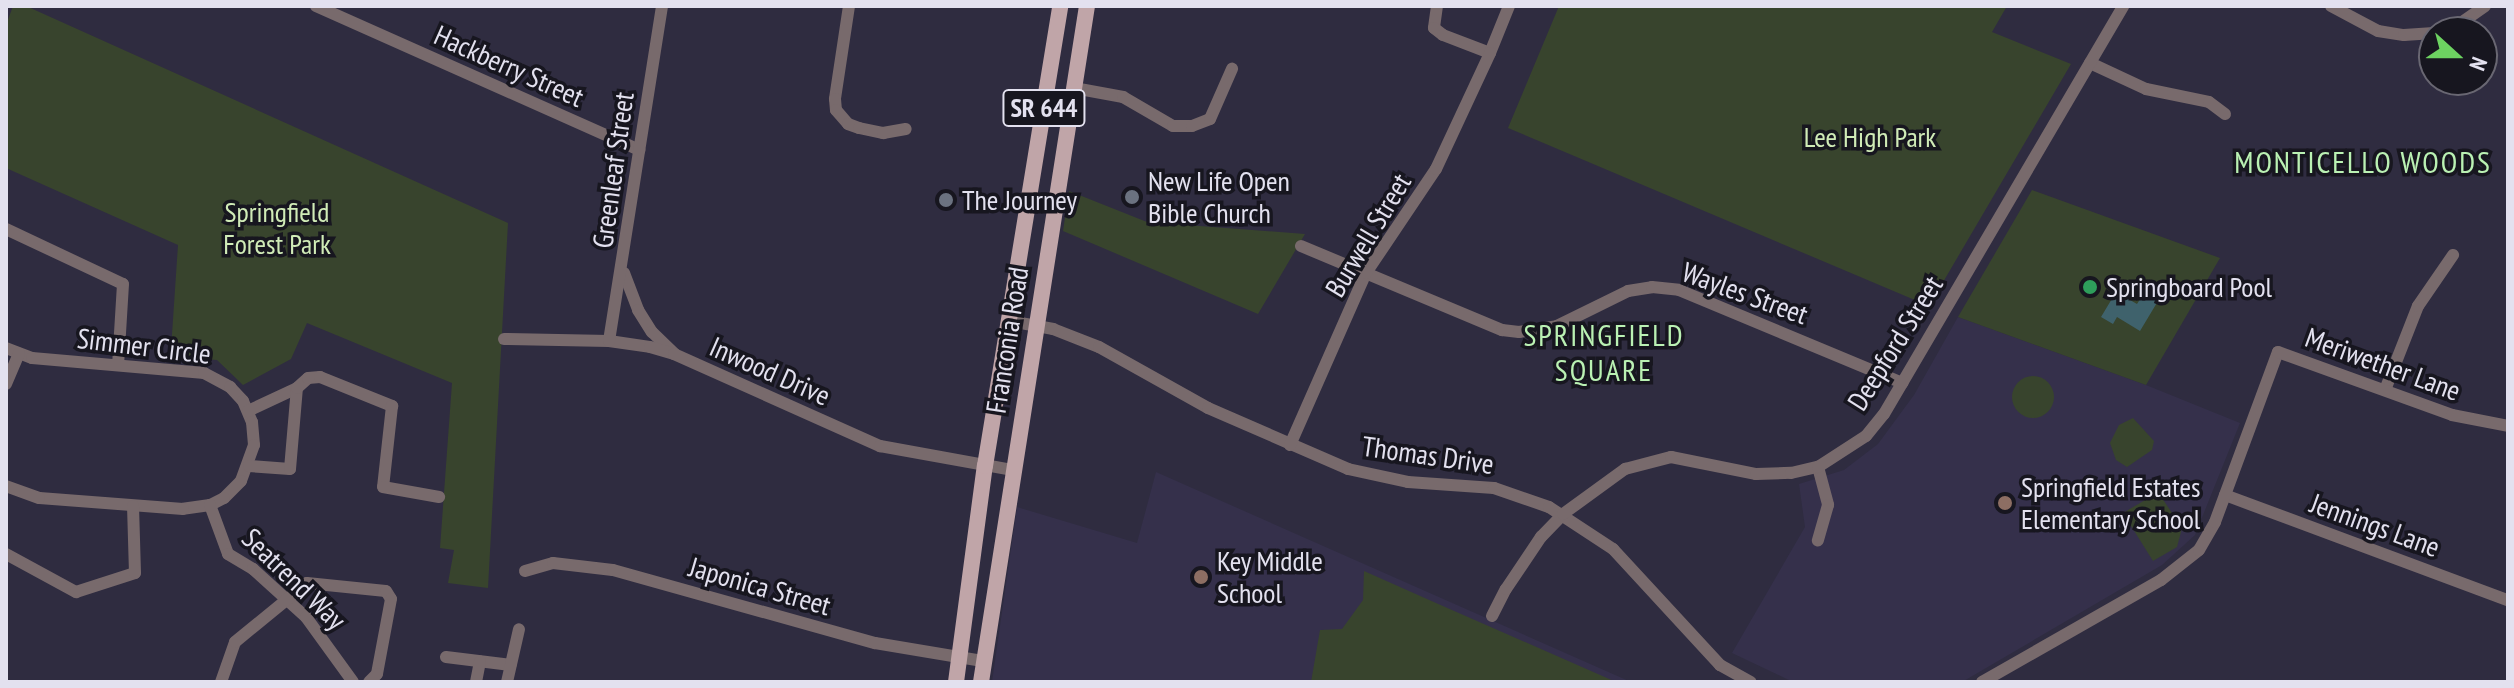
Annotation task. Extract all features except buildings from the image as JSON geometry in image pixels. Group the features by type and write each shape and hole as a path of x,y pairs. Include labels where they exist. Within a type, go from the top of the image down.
{"main road":[{"name":"Franconia Road","path":"956,682 985,466 1060,6"},
{"name":"Franconia Road","path":"981,682 1087,6"},
{"path":"1039,137 1065,148"}],"street":[{"name":"Hackberry Street","path":"316,6 639,150"},
{"name":"Greenleaf Street","path":"609,341 623,270 662,6"},
{"path":"849,6 836,110 848,124 859,128 883,133 906,129"},
{"path":"1437,6 1434,28 1443,35 1490,53"},
{"name":"Burwell Street","path":"1290,445 1366,273 1436,169 1509,6"},
{"name":"Deepford Street","path":"1492,616 1524,559 1563,514 1615,474 1652,459 1688,458 1767,475 1818,467 1866,436 1902,383 2123,6"},
{"path":"2334,7 2365,25 2390,33 2418,32"},
{"path":"2090,63 2146,89 2209,102 2225,114"},
{"path":"1074,88 1123,97 1173,126 1192,126 1210,119 1232,69"},
{"path":"6,229 123,284 118,365"},
{"name":"Wayles Street","path":"1301,246 1502,330 1519,332 1557,326 1628,291 1652,287 1679,290 1902,383"},
{"path":"2385,390 2418,306 2453,255"},
{"path":"623,270 638,310 652,332 677,355"},
{"name":"Thomas Drive","path":"1010,321 1037,325 1112,353 1196,402 1290,445 1368,475 1408,482 1494,488 1525,497 1563,514 1613,549 1725,676 1751,682"},
{"name":"Inwood Drive","path":"504,339 609,341 677,355 880,446 1012,470"},
{"name":"Simmer Circle","path":"6,348 19,354 204,373 230,387 248,411"},
{"name":"Meriwether Lane","path":"1982,682 2176,571 2208,535 2278,352 2474,422 2508,426"},
{"path":"6,384 19,354"},
{"path":"6,486 39,498 183,509 210,505 232,491 249,466 254,445 248,411 297,388 308,378 320,377 392,406 383,487 439,497"},
{"path":"249,466 290,469 297,388"},
{"path":"1818,467 1828,505 1818,541"},
{"name":"Jennings Lane","path":"2225,495 2508,600"},
{"name":"Seatrend Way","path":"210,505 228,554 253,569 289,600 324,638 353,682"},
{"path":"6,554 76,592 135,573 133,506"},
{"name":"Japonica Street","path":"525,571 553,563 613,570 875,643 983,661"},
{"path":"221,682 235,642 307,583 386,591 391,599 389,614 377,674 369,682"},
{"path":"507,682 519,629"},
{"path":"446,657 511,665"},
{"path":"476,682 480,661"}],"shaded area":[{"path":"2116,292 2137,304 2144,293 2158,301 2140,331 2117,317 2113,324 2101,317"},
{"name":"Springfield Estates Elementary School","path":"1958,317 2146,385 2240,423 2195,535 2162,565 1962,682 1793,682 1732,653 1805,527 1799,484 1844,470 1878,444 1914,395"},
{"name":"Key Middle School","path":"1156,472 1631,682 992,682 1017,507 1137,543"}],"green space":[{"name":"Springfield Forest Park","path":"13,6 26,6 508,223 488,588 448,583 454,550 440,548 452,383 307,323 291,359 243,385 217,360 182,357 182,350 171,349 178,245 6,168 6,25"},
{"name":"Lee High Park","path":"1559,6 2007,6 1992,32 2071,64 1929,306 1508,128"},
{"name":"Springboard Pool","path":"2032,190 2220,258 2146,385 1958,317"},
{"path":"1069,191 1147,222 1305,234 1258,314 1063,231"},
{"path":"2033,376 2048,382 2054,397 2048,412 2033,418 2018,412 2012,397 2018,382"},
{"path":"2133,418 2154,441 2152,450 2127,467 2116,460 2110,443 2119,425"},
{"path":"2152,496 2162,498 2182,528 2177,547 2153,561 2123,513"},
{"path":"1364,571 1616,682 1311,682 1320,630 1342,629 1363,600"}],"place":[{"name":"New Life Open Bible Church","path":"1132,197"},
{"name":"The Journey","path":"946,200"},
{"name":"Springboard Pool","path":"2090,287"},
{"name":"Springfield Estates Elementary School","path":"2005,503"},
{"name":"Key Middle School","path":"1201,577"}],"district":[{"name":"MONTICELLO WOODS","path":"2363,162"},
{"name":"SPRINGFIELD SQUARE","path":"1604,352"}]}
